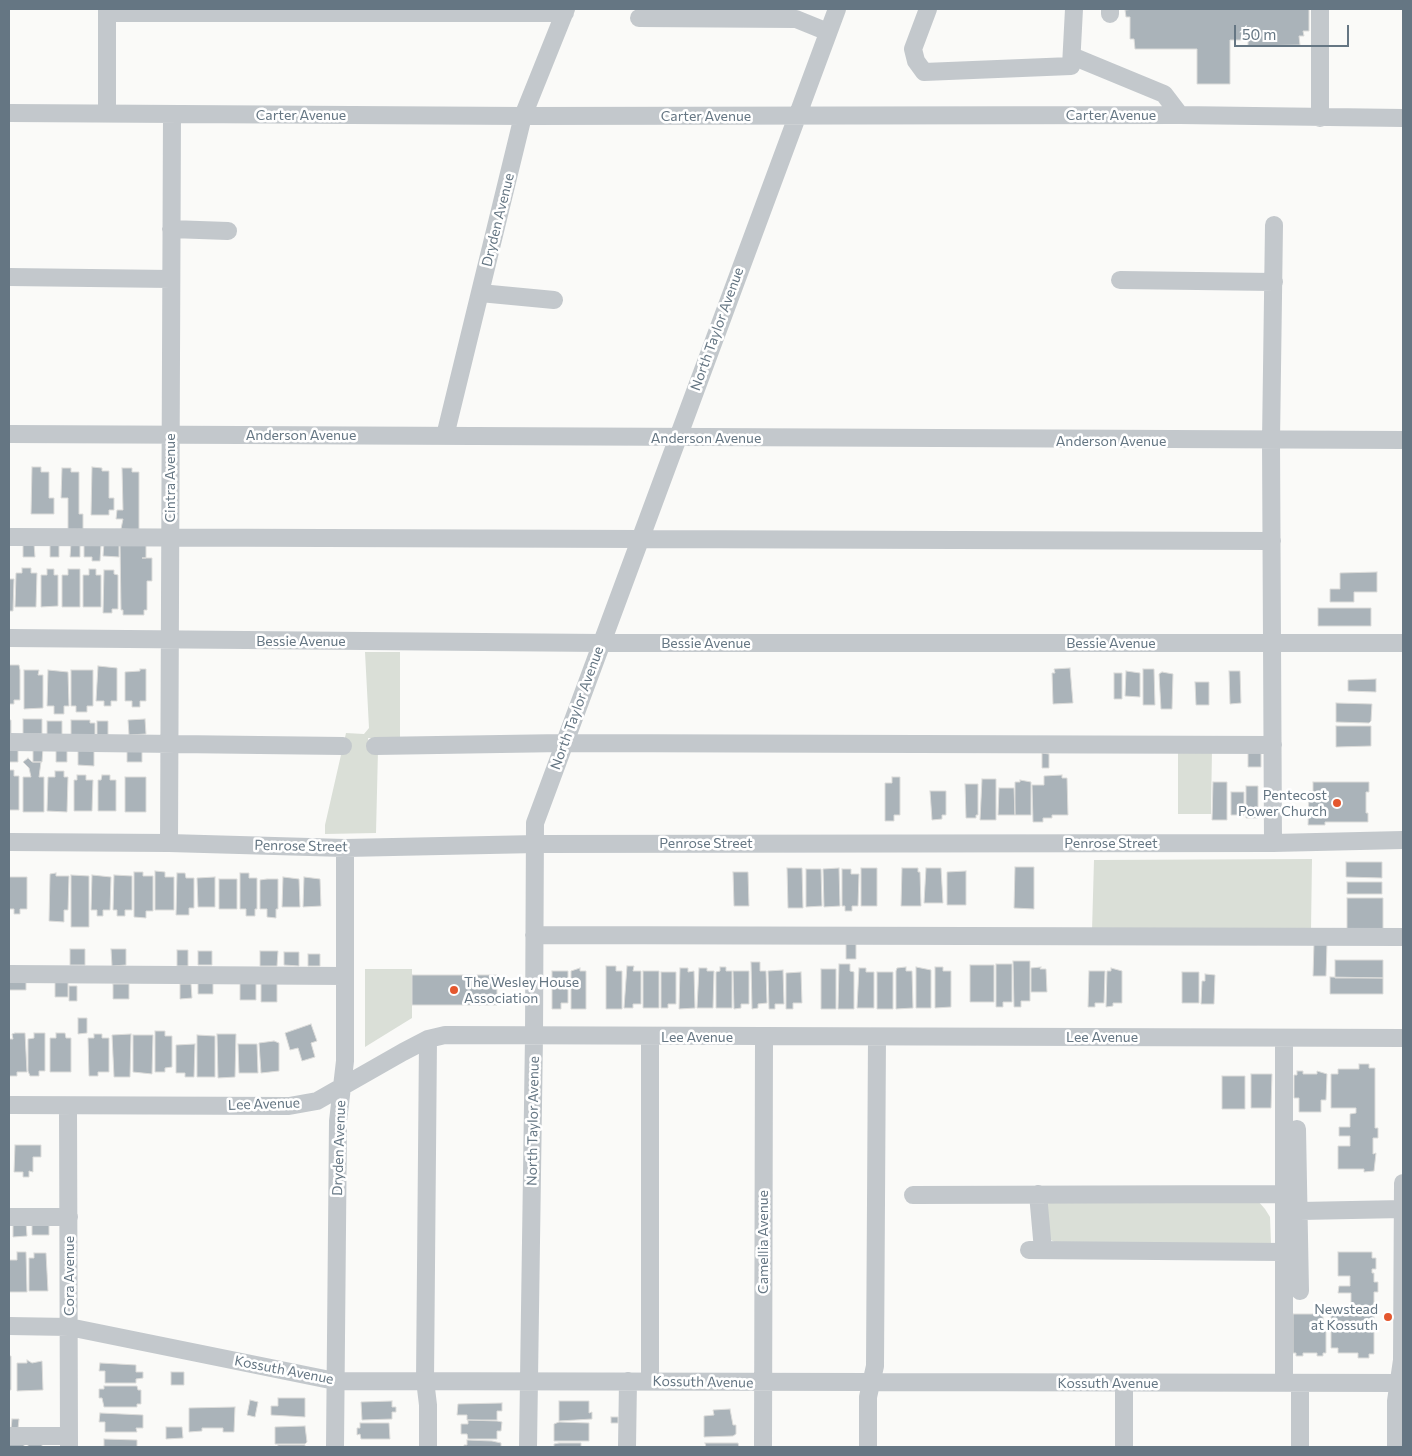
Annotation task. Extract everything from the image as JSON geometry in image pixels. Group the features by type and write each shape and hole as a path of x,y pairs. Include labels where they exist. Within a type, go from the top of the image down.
{"street":[{"name":"North Taylor Avenue","path":"528,1447 534,1036 533,844 535,823 676,438 837,9"},
{"path":"928,9 913,49 916,61 924,72 1071,66 1074,9"},
{"path":"1320,9 1320,118"},
{"path":"107,113 107,11 566,11"},
{"name":"Dryden Avenue","path":"445,436 523,116 566,11"},
{"path":"639,18 796,19 828,32"},
{"path":"1072,56 1164,94 1180,115"},
{"name":"Carter Avenue","path":"9,113 523,116 1180,115 1403,118"},
{"name":"Cintra Avenue","path":"169,843 172,114"},
{"path":"1273,843 1271,441 1274,226"},
{"path":"171,229 228,231"},
{"path":"9,277 171,279"},
{"path":"1120,280 1274,282"},
{"path":"480,293 554,300"},
{"name":"Anderson Avenue","path":"9,434 1271,441 1403,440"},
{"path":"9,537 1272,542"},
{"name":"Bessie Avenue","path":"9,638 601,643 1403,643"},
{"path":"9,742 170,742 343,746"},
{"path":"375,746 563,743 1273,745"},
{"name":"Penrose Street","path":"9,842 169,843 345,848 533,844 1273,843 1403,840"},
{"name":"Dryden Avenue","path":"335,1447 338,1121 344,1061 345,848"},
{"path":"534,935 1403,937"},
{"path":"9,974 345,976"},
{"name":"Lee Avenue","path":"9,1105 289,1106 317,1101 428,1039 445,1035 1403,1038"},
{"path":"650,1037 650,1381"},
{"name":"Camellia Avenue","path":"763,1447 764,1037"},
{"path":"868,1447 868,1398 875,1366 877,1037"},
{"path":"1284,1038 1284,1252 1292,1383 1300,1447"},
{"path":"428,1039 425,1380 428,1405 428,1447"},
{"name":"Cora Avenue","path":"68,1106 69,1442"},
{"path":"1298,1130 1300,1291"},
{"path":"1396,1447 1402,1360 1403,1183"},
{"path":"1038,1194 1036,1250 1284,1252"},
{"path":"913,1195 1284,1194"},
{"path":"1300,1211 1403,1209"},
{"path":"9,1217 68,1217"},
{"name":"Kossuth Avenue","path":"9,1326 69,1327 335,1381 1401,1383"},
{"path":"628,1381 628,1447"},
{"path":"1124,1383 1124,1447"},
{"path":"9,1436 69,1442"}],"shaded area":[{"path":"365,652 400,652 400,738 368,738 368,750 378,750 376,833 325,834 325,825 346,733 364,734 369,728"},
{"path":"1178,749 1212,749 1211,814 1178,814"},
{"path":"1312,859 1311,931 1092,931 1094,860"},
{"path":"365,969 412,969 412,1018 365,1047"},
{"path":"1044,1199 1258,1201 1270,1217 1271,1244 1062,1246 1051,1240 1043,1231"}],"building":[{"path":"1309,9 1309,31 1303,31 1304,36 1299,36 1300,45 1248,46 1248,40 1230,40 1230,84 1197,84 1197,49 1135,49 1134,39 1130,39 1130,17 1126,17 1125,10"},
{"path":"32,467 41,467 41,472 49,472 49,498 54,498 54,514 31,514"},
{"path":"92,467 102,468 102,471 109,471 109,498 114,498 114,510 109,510 109,515 91,515"},
{"path":"62,468 71,468 71,472 79,472 79,514 83,514 83,530 68,530 68,498 61,498"},
{"path":"122,468 132,468 132,472 139,472 139,530 121,529 123,519 116,519 117,510 123,510"},
{"path":"120,542 146,542 146,558 152,558 152,581 147,581 147,610 144,610 144,615 123,615 123,610 121,610"},
{"path":"23,543 34,543 35,557 23,557"},
{"path":"50,543 59,543 59,557 50,557"},
{"path":"71,543 80,543 80,557 70,557"},
{"path":"104,543 119,543 119,557 103,556"},
{"path":"84,544 101,544 100,561 92,561 92,557 84,557"},
{"path":"22,568 31,568 31,573 37,573 36,607 15,607 16,573 22,573"},
{"path":"47,569 54,569 54,575 58,575 58,606 41,607 41,575 47,575"},
{"path":"68,569 80,569 80,607 62,607 62,575 68,575"},
{"path":"89,569 96,569 96,575 101,575 101,607 83,607 83,575 89,575"},
{"path":"104,570 114,570 114,574 118,575 118,609 112,609 112,613 103,613"},
{"path":"1377,572 1377,592 1354,592 1354,602 1330,602 1330,589 1340,589 1340,573"},
{"path":"9,579 14,579 13,611 9,611"},
{"path":"1318,608 1371,608 1371,626 1318,626"},
{"path":"9,665 19,665 20,670 20,700 14,700 14,704 9,704"},
{"path":"98,666 117,668 117,701 111,701 111,706 104,706 104,701 96,701"},
{"path":"1070,668 1073,703 1053,704 1052,673 1055,673 1054,669"},
{"path":"140,669 146,669 146,701 140,701 140,707 132,707 132,701 125,701 125,672 140,671"},
{"path":"1143,669 1154,669 1155,705 1143,705"},
{"path":"24,670 39,670 38,675 43,675 43,708 24,709"},
{"path":"48,670 68,672 69,706 64,706 64,714 54,714 54,706 47,706"},
{"path":"71,670 93,670 93,706 87,706 87,712 76,712 76,706 71,706"},
{"path":"1126,671 1140,673 1140,697 1125,696"},
{"path":"1229,671 1240,671 1241,703 1230,704"},
{"path":"1162,672 1173,674 1172,709 1161,709 1159,674"},
{"path":"1114,673 1122,673 1122,699 1114,699"},
{"path":"1376,679 1376,692 1348,691 1348,680"},
{"path":"1195,682 1209,682 1209,705 1196,705"},
{"path":"1336,703 1372,704 1371,721 1369,723 1336,722"},
{"path":"23,719 42,719 42,734 23,734"},
{"path":"145,719 146,734 129,735 128,720"},
{"path":"9,720 11,720 11,734 9,734"},
{"path":"71,720 90,720 90,723 95,723 95,735 71,736"},
{"path":"47,721 62,721 62,736 47,736"},
{"path":"97,721 108,721 108,735 97,735"},
{"path":"1336,726 1371,726 1371,746 1336,747"},
{"path":"9,747 18,747 18,762 9,762"},
{"path":"56,747 67,747 67,762 56,762"},
{"path":"33,748 43,748 42,762 33,762"},
{"path":"78,748 94,748 94,766 78,765"},
{"path":"127,748 142,748 142,762 127,762"},
{"path":"1248,750 1261,750 1261,767 1248,767"},
{"path":"1042,753 1049,754 1049,768 1042,768"},
{"path":"28,758 32,762 41,762 39,777 44,777 44,812 23,812 23,777 31,777 29,768 23,762"},
{"path":"9,770 14,770 14,776 19,776 19,810 9,810"},
{"path":"55,771 64,771 64,777 68,777 67,812 47,811 48,777 55,777"},
{"path":"77,775 86,775 86,780 93,780 92,811 74,811 74,780 77,780"},
{"path":"102,775 110,775 110,780 116,780 116,811 98,811 98,780 101,780"},
{"path":"1062,775 1062,778 1067,778 1068,815 1052,815 1052,818 1043,818 1043,822 1033,822 1032,785 1044,785 1044,776"},
{"path":"125,777 146,777 146,812 125,812"},
{"path":"892,777 900,777 900,815 894,815 894,821 885,821 885,783 892,783"},
{"path":"982,779 996,779 996,820 980,820"},
{"path":"1020,780 1031,782 1031,815 1015,815 1015,782 1020,782"},
{"path":"1213,782 1227,782 1227,820 1212,820"},
{"name":"Pentecost Power Church","path":"1313,782 1369,782 1369,792 1366,792 1368,822 1325,822 1325,825 1308,825 1309,791 1313,791"},
{"path":"965,784 978,784 978,815 976,815 976,818 966,818"},
{"path":"1246,786 1258,786 1258,818 1246,818"},
{"path":"999,788 1014,788 1015,815 998,815"},
{"path":"930,791 946,791 946,815 942,815 942,819 932,820"},
{"path":"1231,792 1244,792 1244,815 1231,815"},
{"path":"1346,862 1382,862 1382,878 1346,877"},
{"path":"1015,867 1034,867 1034,909 1014,908"},
{"path":"787,868 802,868 803,908 788,908"},
{"path":"839,868 840,906 824,907 823,869"},
{"path":"861,868 877,868 877,906 861,906"},
{"path":"902,868 918,868 918,872 920,872 921,906 901,906"},
{"path":"926,868 941,868 943,903 924,903"},
{"path":"806,869 821,869 822,906 806,907"},
{"path":"842,869 851,869 851,874 859,874 858,906 852,906 852,911 845,911 845,906 842,906"},
{"path":"155,871 165,872 165,877 174,877 174,910 155,910"},
{"path":"966,871 966,905 947,905 947,872"},
{"path":"134,872 143,872 143,876 153,876 153,911 146,911 146,918 134,917"},
{"path":"733,872 748,872 749,906 734,906"},
{"path":"56,873 56,876 69,876 68,910 64,910 64,922 49,921 50,874"},
{"path":"177,873 185,873 186,878 194,878 194,908 189,908 189,915 176,915"},
{"path":"240,873 249,873 249,878 257,878 257,909 255,909 255,916 246,916 246,909 240,909"},
{"path":"71,875 89,876 89,927 71,927"},
{"path":"92,875 111,877 110,910 103,910 103,916 97,916 97,910 91,910"},
{"path":"114,875 132,876 132,910 125,910 125,916 117,916 117,910 113,910"},
{"path":"9,877 27,877 27,909 20,909 20,914 14,914 14,909 9,909"},
{"path":"215,877 215,907 198,907 197,878"},
{"path":"283,877 299,879 300,907 282,907"},
{"path":"304,877 320,879 321,906 303,907"},
{"path":"219,879 237,879 237,909 219,909"},
{"path":"278,879 278,909 276,909 276,918 267,917 267,909 260,909 260,880"},
{"path":"1347,882 1382,882 1382,894 1347,894"},
{"path":"1347,898 1383,898 1383,931 1347,931"},
{"path":"1314,943 1327,943 1326,976 1313,976"},
{"path":"846,944 856,944 856,959 846,959"},
{"path":"70,949 85,949 85,965 70,965"},
{"path":"111,949 126,949 126,965 112,966"},
{"path":"177,950 188,950 188,966 177,966"},
{"path":"198,951 212,951 212,965 198,965"},
{"path":"260,951 278,951 277,966 260,966"},
{"path":"284,952 299,952 299,966 284,965"},
{"path":"308,954 320,954 320,966 308,966"},
{"path":"1335,960 1383,960 1383,978 1335,978"},
{"path":"1013,961 1030,961 1030,1001 1021,1001 1021,1007 1014,1007"},
{"path":"751,962 760,962 760,971 766,971 767,1003 758,1004 758,1008 752,1009"},
{"path":"839,964 850,964 850,971 854,972 854,1009 838,1009"},
{"path":"996,964 1012,964 1012,1002 1003,1002 1003,1007 996,1007"},
{"path":"970,965 994,965 994,1002 970,1002"},
{"path":"606,966 616,966 616,971 622,971 622,1009 606,1009"},
{"path":"627,966 634,966 633,971 641,971 641,1004 633,1004 633,1008 624,1008"},
{"path":"720,967 726,967 726,971 732,971 732,1008 716,1008 716,972 720,971"},
{"path":"906,967 906,971 912,971 913,1008 896,1009 896,971 897,968"},
{"path":"916,967 931,970 931,1008 916,1008"},
{"path":"935,967 943,967 943,971 951,971 951,1007 935,1008"},
{"path":"1041,967 1040,969 1046,969 1047,992 1031,992 1031,968"},
{"path":"580,968 580,971 586,971 586,1009 571,1009 571,971"},
{"path":"680,968 688,968 688,972 694,971 695,1008 679,1009"},
{"path":"699,968 707,968 707,971 714,971 713,1008 697,1008"},
{"path":"859,968 866,968 866,972 874,972 874,1008 857,1008"},
{"path":"1111,968 1122,971 1122,1003 1113,1003 1113,1006 1106,1007 1107,971 1111,971"},
{"path":"821,969 836,969 836,1009 821,1009"},
{"path":"783,970 784,1004 775,1004 775,1009 769,1009 768,971"},
{"path":"552,971 568,971 568,1003 561,1003 561,1009 552,1009"},
{"path":"643,971 659,971 659,1008 643,1008"},
{"path":"733,971 749,971 749,1004 741,1004 741,1008 734,1009"},
{"path":"1089,971 1105,971 1104,1003 1095,1003 1095,1007 1088,1007"},
{"path":"661,972 676,972 676,1004 668,1004 668,1008 661,1008"},
{"path":"801,972 802,1003 793,1003 793,1009 786,1009 786,973"},
{"path":"877,972 893,972 893,1009 877,1009"},
{"path":"1182,972 1199,972 1199,1003 1182,1003"},
{"path":"1205,974 1215,975 1214,1004 1201,1004 1202,981 1205,981"},
{"name":"The Wesley House Association","path":"412,975 497,975 497,1005 412,1005"},
{"path":"1330,977 1383,978 1383,994 1330,994"},
{"path":"9,981 26,981 26,990 9,990"},
{"path":"55,982 68,982 68,997 55,997"},
{"path":"198,983 213,983 213,994 198,994"},
{"path":"240,983 256,983 256,1000 240,1000"},
{"path":"261,983 277,983 277,1002 261,1002"},
{"path":"113,984 129,984 129,999 113,999"},
{"path":"180,984 191,984 192,998 180,999"},
{"path":"69,986 77,986 77,1001 69,1001"},
{"path":"78,1018 87,1018 87,1033 78,1034"},
{"path":"311,1024 317,1041 311,1043 315,1057 302,1061 298,1048 290,1050 285,1033"},
{"path":"155,1031 165,1031 165,1036 172,1036 172,1067 165,1068 165,1072 155,1072"},
{"path":"25,1033 27,1072 17,1072 17,1076 9,1076 9,1039 13,1039 12,1034"},
{"path":"34,1033 45,1033 45,1071 39,1071 39,1076 30,1076 28,1071 28,1039 34,1038"},
{"path":"56,1033 65,1033 66,1038 71,1038 71,1072 50,1072 50,1038 56,1038"},
{"path":"94,1034 102,1034 102,1038 109,1038 109,1072 98,1072 98,1076 89,1076 88,1038 94,1038"},
{"path":"131,1034 130,1077 114,1077 112,1035"},
{"path":"217,1034 236,1034 235,1077 218,1078"},
{"path":"133,1035 153,1035 152,1074 133,1072"},
{"path":"197,1035 215,1036 215,1077 197,1077"},
{"path":"274,1041 279,1043 279,1071 261,1073 259,1043"},
{"path":"195,1044 194,1077 185,1077 185,1073 176,1073 176,1045"},
{"path":"238,1044 257,1044 258,1073 239,1073"},
{"path":"1359,1064 1369,1064 1369,1068 1375,1068 1375,1128 1378,1128 1378,1138 1373,1138 1373,1154 1376,1153 1374,1171 1364,1172 1364,1169 1338,1169 1338,1146 1350,1146 1350,1136 1339,1136 1339,1127 1350,1127 1350,1114 1356,1113 1356,1108 1331,1108 1331,1074 1338,1074 1338,1069 1359,1069"},
{"path":"1297,1071 1303,1071 1303,1074 1317,1074 1317,1071 1327,1074 1326,1100 1321,1100 1321,1112 1299,1112 1299,1098 1294,1098 1294,1075 1297,1075"},
{"path":"1251,1074 1272,1074 1271,1108 1251,1108"},
{"path":"1222,1076 1245,1076 1245,1109 1222,1109"},
{"path":"15,1145 41,1145 41,1157 33,1157 33,1172 29,1171 29,1177 23,1177 23,1172 14,1172"},
{"path":"32,1220 49,1220 49,1235 32,1235"},
{"path":"26,1222 27,1236 13,1237 13,1223"},
{"path":"17,1252 26,1252 27,1292 9,1292 9,1260 17,1260"},
{"path":"1338,1252 1372,1252 1372,1258 1376,1258 1376,1269 1372,1269 1374,1282 1378,1282 1378,1292 1374,1292 1374,1354 1369,1354 1369,1358 1358,1358 1358,1353 1338,1353 1338,1348 1331,1348 1331,1314 1355,1314 1355,1308 1351,1308 1351,1293 1338,1293 1339,1286 1350,1286 1350,1276 1338,1276"},
{"path":"34,1253 46,1253 48,1291 29,1291 29,1258 34,1258"},
{"path":"1293,1314 1323,1314 1323,1328 1326,1328 1326,1353 1323,1353 1323,1356 1317,1356 1317,1353 1303,1353 1303,1356 1296,1356 1296,1353 1293,1353"},
{"path":"9,1356 11,1356 11,1390 9,1390"},
{"path":"27,1360 32,1363 42,1361 43,1390 17,1391 17,1363 27,1363"},
{"path":"100,1363 136,1365 136,1372 143,1372 143,1378 136,1379 136,1383 105,1383 105,1371 99,1371"},
{"path":"171,1372 184,1372 184,1385 171,1385"},
{"path":"104,1386 137,1386 138,1390 141,1390 141,1404 137,1404 137,1407 104,1407 102,1398 99,1398 99,1389 104,1389"},
{"path":"278,1398 305,1398 305,1417 271,1415 271,1406 278,1406"},
{"path":"250,1400 258,1402 255,1417 247,1415"},
{"path":"392,1401 392,1407 396,1407 396,1412 392,1412 392,1419 362,1420 361,1402"},
{"path":"559,1401 589,1401 589,1413 592,1412 592,1419 559,1421"},
{"path":"502,1403 502,1411 497,1411 497,1420 467,1420 467,1415 457,1415 458,1404"},
{"path":"235,1407 234,1432 223,1432 223,1428 202,1428 202,1431 189,1432 189,1408"},
{"path":"730,1409 733,1425 736,1425 736,1434 733,1436 704,1437 704,1416 714,1415 713,1410"},
{"path":"100,1413 143,1415 143,1428 136,1428 137,1432 105,1432 105,1422 99,1422"},
{"path":"611,1417 618,1417 618,1423 611,1423"},
{"path":"12,1419 19,1419 18,1429 11,1429"},
{"path":"468,1420 502,1422 501,1431 497,1431 497,1439 468,1439 467,1434 461,1434 461,1424 468,1424"},
{"path":"559,1422 589,1423 589,1441 554,1441 554,1424"},
{"path":"360,1423 389,1423 390,1439 361,1439 360,1434 357,1435 357,1428 360,1428"},
{"path":"305,1426 307,1442 305,1444 275,1444 275,1427"},
{"path":"166,1427 182,1427 183,1438 166,1439"},
{"path":"104,1439 137,1440 137,1447 100,1447 104,1446"},
{"path":"467,1440 492,1441 501,1443 501,1447 464,1447 464,1445 467,1445"},
{"path":"28,1442 42,1442 42,1447 28,1447"},
{"path":"9,1443 24,1443 24,1447 9,1447"},
{"path":"581,1443 581,1447 554,1447 554,1444"},
{"path":"705,1443 738,1443 739,1447 706,1447"},
{"path":"278,1445 305,1445 305,1447 278,1447"}],"place":[{"name":"Pentecost Power Church","path":"1337,803"},
{"name":"The Wesley House Association","path":"454,990"},
{"name":"Newstead at Kossuth","path":"1388,1317"}]}
